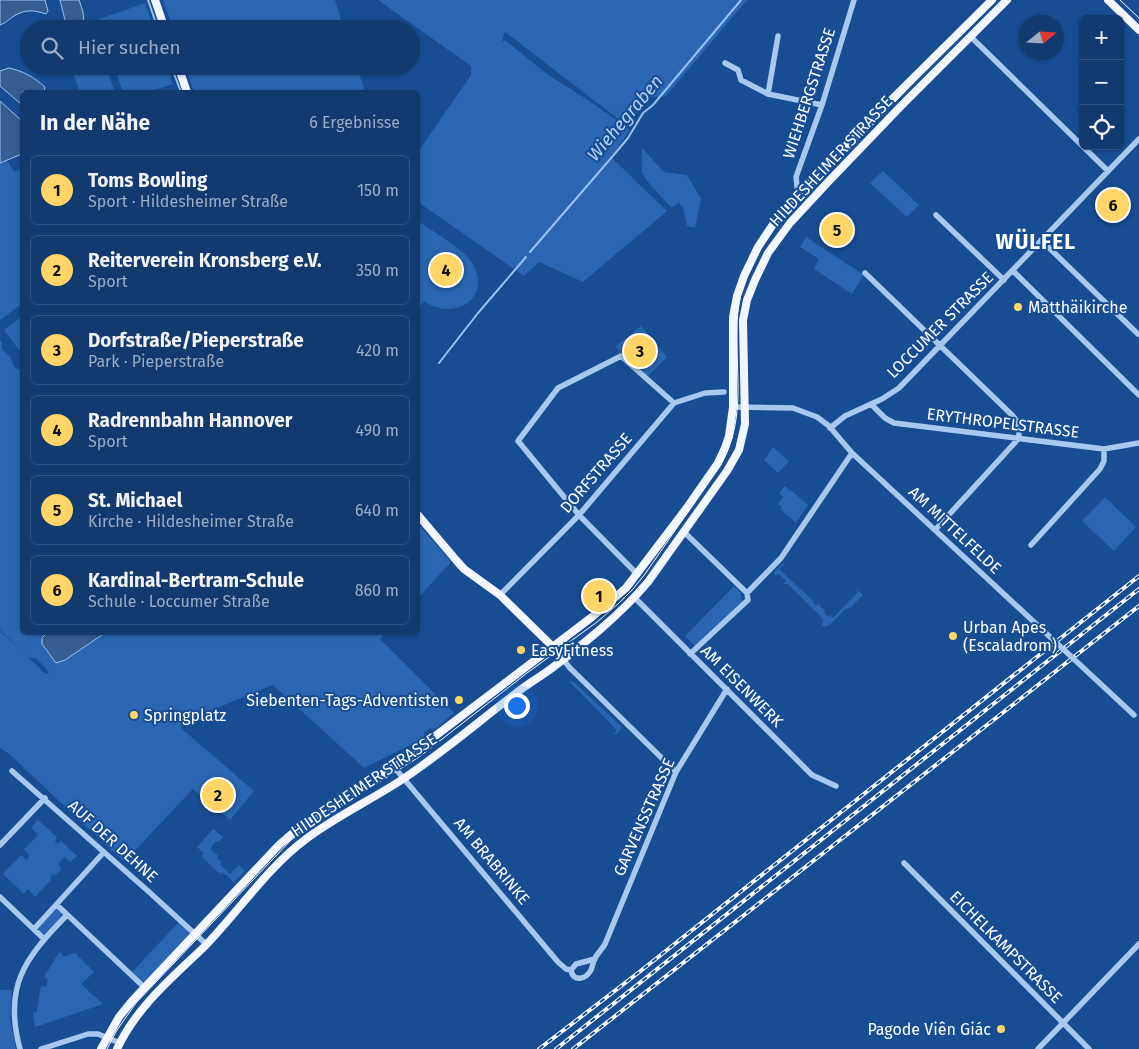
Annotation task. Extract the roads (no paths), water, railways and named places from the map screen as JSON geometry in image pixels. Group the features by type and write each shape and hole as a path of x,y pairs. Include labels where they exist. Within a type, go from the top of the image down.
{"main road":[{"path":"155,0 162,20"},
{"name":"HILDESHEIMER STRASSE","path":"101,1049 119,1017 144,987 279,845 294,832 394,767 553,647 626,588 686,509 718,463 725,448 729,436 733,407 733,317 737,296 744,276 758,248 774,223 798,195 992,0"},
{"name":"HILDESHEIMER STRASSE","path":"119,1046 144,1006 206,944 278,864 297,846 336,819 404,778 562,659 635,598 727,471 739,450 744,424 743,320 747,300 768,253 785,228 821,189 1007,0"},
{"path":"1108,0 1139,30"},
{"path":"181,75 187,90"},
{"path":"420,517 456,560 500,595 553,647"}],"street":[{"name":"WIEHBERGSTRASSE","path":"798,195 796,177 822,105 854,0"},
{"path":"768,94 778,36"},
{"path":"970,36 1108,171"},
{"path":"725,63 738,70 741,80 768,94 822,105"},
{"name":"LOCCUMER STRASSE","path":"830,428 845,416 899,388 1139,138"},
{"path":"936,215 1004,280"},
{"path":"1041,240 1138,334"},
{"path":"1013,270 1139,395"},
{"path":"865,273 1016,419 1019,427 1019,438 935,530"},
{"path":"637,574 579,515 518,441 558,388 622,356 674,403 704,393 724,392"},
{"name":"DORFSTRASSE","path":"500,595 579,515 674,403"},
{"name":"ERYTHROPELSTRASSE","path":"871,404 885,418 894,423 1104,449 1139,442"},
{"name":"AM MITTELFELDE","path":"733,407 793,408 817,417 852,452 1139,720"},
{"path":"1030,545 1100,469 1104,461 1104,449"},
{"path":"747,593 781,558 852,452"},
{"path":"683,531 747,593 748,600 690,654"},
{"name":"AM EISENWERK","path":"635,598 812,775 836,786"},
{"path":"553,647 562,659 676,772"},
{"name":"GARVENSSTRASSE","path":"571,970 572,976 576,979 583,978 592,969 595,959 605,944 676,772 726,689"},
{"name":"AM BRABRINKE","path":"394,767 558,962 566,969 571,970"},
{"name":"AUF DER DEHNE","path":"12,771 45,798 195,933"},
{"path":"0,845 45,798"},
{"path":"34,929 104,852"},
{"name":"EICHELKAMPSTRASSE","path":"904,863 1089,1049"},
{"path":"0,897 44,939"},
{"path":"57,904 144,987"},
{"path":"20,1049 14,1018 15,989 25,966 44,939 67,915"},
{"path":"195,933 206,944"},
{"path":"1038,1049 1139,944"},
{"path":"571,970 576,964 595,959"},
{"path":"41,1049 94,1033 107,1037 119,1046"}],"waterway":[{"path":"148,0 155,20"},
{"name":"Wiehegraben","path":"530,252 628,138 643,113 653,105 741,0"},
{"path":"174,75 180,90"},
{"name":"Wiehegraben","path":"439,363 478,313 526,257"}],"tram line":[{"path":"107,1049 117,1030 136,1003 291,840 314,823 419,757 527,673 597,622 633,589 721,464 728,448 733,433 738,403 737,327 739,303 748,275 764,243 784,214 807,188 851,147 996,0"},
{"path":"1120,0 1139,18"}],"railway":[{"path":"539,1049 638,973 1139,576"},
{"path":"556,1049 1139,589"},
{"path":"573,1049 1139,606"}],"place":[{"name":"Kardinal-Bertram-Schule","path":"1113,205"},
{"name":"St. Michael","path":"837,230"},
{"name":"Radrennbahn Hannover","path":"446,270"},
{"name":"Matthäikirche","path":"1018,307"},
{"name":"Dorfstraße/Pieperstraße","path":"640,351"},
{"name":"Toms Bowling","path":"599,596"},
{"name":"Urban Apes (Escaladrom)","path":"953,636"},
{"name":"EasyFitness","path":"521,650"},
{"name":"Siebenten-Tags-Adventisten","path":"459,700"},
{"name":"Springplatz","path":"134,715"},
{"name":"Reiterverein Kronsberg e.V.","path":"218,795"},
{"name":"Pagode Viên Giác","path":"1001,1029"}],"district":[{"name":"WÜLFEL","path":"1036,242"}]}
